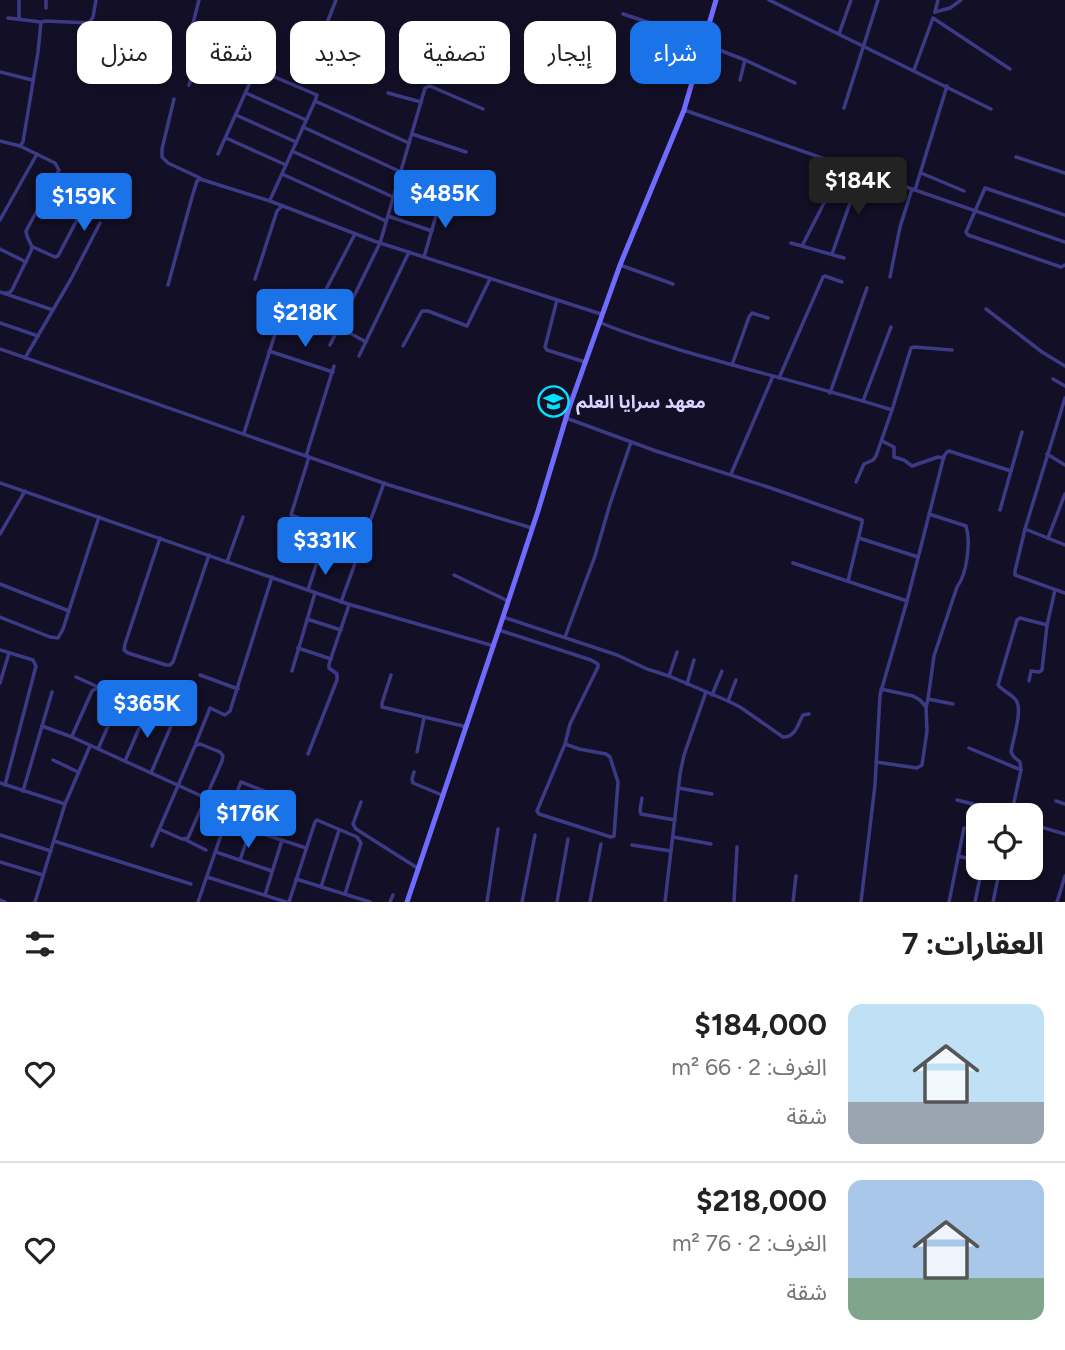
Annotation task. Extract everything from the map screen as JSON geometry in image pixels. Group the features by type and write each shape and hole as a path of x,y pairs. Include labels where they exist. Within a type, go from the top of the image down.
{"main road":[{"path":"710,21 716,0"},
{"path":"407,902 494,646 601,314 684,110 692,84"}],"street":[{"path":"19,0 19,19"},
{"path":"46,0 46,8"},
{"path":"8,18 89,23 96,0"},
{"path":"189,85 192,76 188,66 190,35 199,0"},
{"path":"328,21 336,0"},
{"path":"769,0 991,109"},
{"path":"839,34 851,0"},
{"path":"844,108 878,0"},
{"path":"914,70 938,0"},
{"path":"935,12 950,8 961,0"},
{"path":"623,14 643,21"},
{"path":"933,18 1010,69"},
{"path":"20,146 23,142 41,22"},
{"path":"721,50 795,83"},
{"path":"740,80 745,60"},
{"path":"218,155 256,69 317,95 270,201"},
{"path":"0,72 33,80"},
{"path":"330,345 380,243 425,88 430,86 483,109"},
{"path":"890,277 899,233 947,86"},
{"path":"246,93 306,120"},
{"path":"388,93 421,102"},
{"path":"174,99 162,149 162,157 168,163 200,179 270,201 380,243 601,314"},
{"path":"315,101 409,143"},
{"path":"684,110 1065,242"},
{"path":"236,115 296,142"},
{"path":"303,127 401,172"},
{"path":"412,134 466,152"},
{"path":"226,138 286,165"},
{"path":"0,141 20,146 55,163 59,168 26,231 33,247 51,256 58,256 90,195 86,188 57,174"},
{"path":"292,151 393,197"},
{"path":"0,220 37,154"},
{"path":"1016,157 1065,173"},
{"path":"802,246 843,166"},
{"path":"832,254 861,172"},
{"path":"920,173 964,191"},
{"path":"282,174 387,219 432,231"},
{"path":"168,285 197,181 200,179"},
{"path":"1065,215 985,188 966,232 968,235 1061,267 1065,265"},
{"path":"396,189 440,204"},
{"path":"424,257 442,195"},
{"path":"255,279 278,211 283,206"},
{"path":"25,358 100,223"},
{"path":"303,292 322,297 355,234"},
{"path":"791,243 844,258"},
{"path":"3,293 12,290 33,247"},
{"path":"0,248 26,262"},
{"path":"359,356 409,253"},
{"path":"620,265 673,284"},
{"path":"779,378 823,277 842,282"},
{"path":"403,346 422,311 467,326 491,278"},
{"path":"830,393 867,288"},
{"path":"3,293 53,310"},
{"path":"558,300 544,347 585,362"},
{"path":"986,309 1042,352 1065,366"},
{"path":"732,365 752,313 768,318"},
{"path":"599,322 631,335 892,410"},
{"path":"0,323 38,336"},
{"path":"339,327 366,342"},
{"path":"863,401 891,327"},
{"path":"244,433 275,334"},
{"path":"856,482 864,464 875,459 911,348 952,350"},
{"path":"0,349 384,483 532,528"},
{"path":"269,351 334,369 291,515 353,539 360,549"},
{"path":"731,475 773,376"},
{"path":"1053,379 1065,386"},
{"path":"1065,398 1014,574 1065,593"},
{"path":"566,418 862,520 848,581"},
{"path":"1000,510 1022,432"},
{"path":"882,441 894,447 894,457 912,466 938,457 944,458"},
{"path":"565,637 595,556 631,442"},
{"path":"861,902 872,811 881,689 944,458 949,451 1011,471"},
{"path":"1047,454 1065,465"},
{"path":"0,483 349,605 494,646"},
{"path":"341,602 384,483"},
{"path":"0,534 25,491"},
{"path":"1048,538 1065,494"},
{"path":"876,762 921,767 927,731 926,707 931,671 936,648 961,582 968,546 966,526 929,514"},
{"path":"0,617 56,639 60,636 99,517"},
{"path":"227,562 243,517"},
{"path":"1025,529 1065,545"},
{"path":"160,538 125,644 124,650 128,653 166,665 173,662 209,555"},
{"path":"859,538 918,558"},
{"path":"308,590 319,556"},
{"path":"793,563 907,601"},
{"path":"454,575 508,601"},
{"path":"152,846 210,708 228,714 272,577"},
{"path":"0,584 69,611"},
{"path":"1029,681 1031,671 1042,670 1047,625 1055,590"},
{"path":"292,671 315,593"},
{"path":"308,754 337,680 337,674 329,668 349,605"},
{"path":"503,617 617,655 728,701 777,734 786,737 792,735 803,715 809,714"},
{"path":"307,619 341,631"},
{"path":"1014,803 1021,770 1020,762 1012,751 1018,711 1013,698 999,685 1018,619 1047,625"},
{"path":"499,630 592,660 597,664 598,667 570,724 565,744 537,811 539,814 612,837 618,782 610,757 565,744"},
{"path":"299,648 331,659"},
{"path":"0,650 33,660 36,666 2,784 65,804"},
{"path":"669,676 677,652"},
{"path":"0,683 9,653"},
{"path":"687,684 694,660"},
{"path":"712,695 722,671"},
{"path":"200,675 237,689"},
{"path":"391,676 381,706 467,727"},
{"path":"76,677 120,699 170,719 172,722 151,773"},
{"path":"728,701 736,680"},
{"path":"72,737 92,691 94,688 100,688"},
{"path":"881,689 913,696 926,707"},
{"path":"23,791 52,692"},
{"path":"665,902 684,755 706,692"},
{"path":"98,749 120,699"},
{"path":"928,699 953,704"},
{"path":"125,761 147,710"},
{"path":"417,752 424,718"},
{"path":"42,726 230,809"},
{"path":"182,839 189,837 223,755 201,744 194,749"},
{"path":"34,902 65,804 90,746"},
{"path":"969,748 1021,770"},
{"path":"53,760 78,772"},
{"path":"414,772 413,783 444,796"},
{"path":"198,902 241,782 264,791 240,860"},
{"path":"679,788 712,794"},
{"path":"642,798 641,814 675,820"},
{"path":"957,800 968,803"},
{"path":"1056,801 1065,804"},
{"path":"361,802 353,824 356,830 419,869"},
{"path":"207,877 288,902 316,820 356,837 361,844 345,894"},
{"path":"949,902 964,828"},
{"path":"1043,828 1065,834"},
{"path":"159,829 206,850"},
{"path":"487,902 498,829"},
{"path":"250,830 306,848"},
{"path":"321,887 340,830"},
{"path":"0,835 51,851"},
{"path":"523,902 535,835"},
{"path":"673,837 711,844"},
{"path":"557,902 568,839"},
{"path":"265,895 282,840"},
{"path":"54,841 191,884"},
{"path":"590,902 601,844"},
{"path":"632,845 671,851"},
{"path":"734,902 737,847"},
{"path":"216,852 272,871"},
{"path":"958,856 966,858"},
{"path":"0,862 43,875"},
{"path":"793,902 796,876"},
{"path":"1057,902 1065,876"},
{"path":"296,879 370,902"},
{"path":"975,902 980,880"},
{"path":"993,902 998,880"},
{"path":"390,902 393,895"},
{"path":"0,900 5,902"}],"place":[{"name":"معهد سرايا العلم","path":"553,402"}]}
